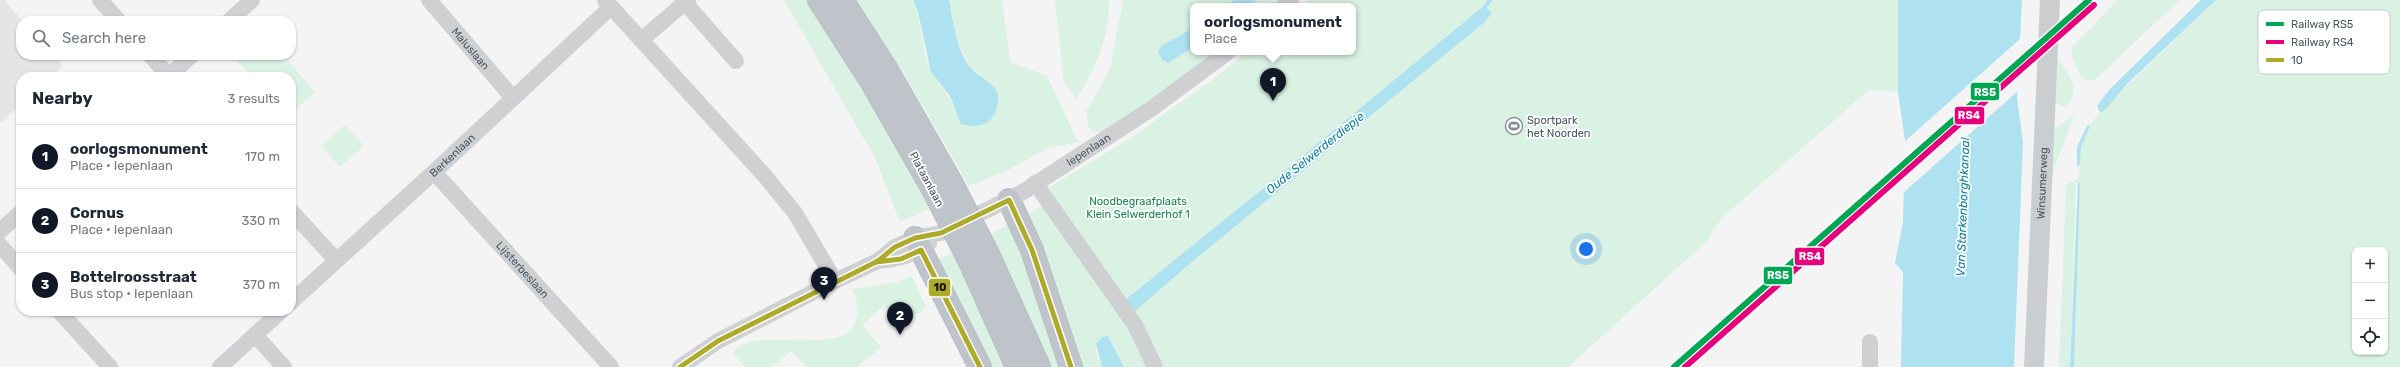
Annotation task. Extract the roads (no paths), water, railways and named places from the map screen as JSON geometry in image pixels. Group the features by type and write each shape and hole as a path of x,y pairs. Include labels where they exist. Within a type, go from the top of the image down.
{"highway":[{"name":"Plataanlaan","path":"819,0 878,93 943,187"},
{"name":"Plataanlaan","path":"842,0 888,70 943,187 979,258 1039,367"},
{"path":"1009,200 1032,250 1071,367"},
{"path":"918,244 980,367"},
{"name":"Plataanlaan","path":"979,258 1017,367"}],"main road":[{"name":"Winsumerweg","path":"2034,367 2050,0"}],"street":[{"path":"100,0 114,16"},
{"path":"234,16 252,0"},
{"name":"Maluslaan","path":"429,0 513,98"},
{"path":"641,40 685,2 736,61"},
{"path":"608,3 795,213 835,281"},
{"name":"Berkenlaan","path":"296,297 513,98 608,3"},
{"name":"Iepenlaan","path":"680,367 718,341 835,281 878,261 901,259 918,244 1009,200 1151,109 1224,55"},
{"path":"154,60 165,72"},
{"path":"174,72 187,60"},
{"name":"Lijsterbeslaan","path":"434,172 611,367"},
{"path":"1035,184 1135,325 1155,367"},
{"path":"296,216 336,260"},
{"path":"0,231 16,217"},
{"path":"0,245 16,263"},
{"path":"64,316 110,367"},
{"path":"220,367 276,316"},
{"path":"255,335 284,367"},
{"path":"1870,342 1870,367"}],"water":[{"path":"913,0 949,0 956,35 962,53 970,67 993,86 998,95 995,113 988,122 978,126 961,124 950,96 931,72 918,12"},
{"path":"1234,0 1257,0 1253,3 1230,3"},
{"name":"Van Starkenborghkanaal","path":"1898,0 2022,0 2017,98 2023,142 2014,367 1901,367 1903,272 1895,263 1903,222 1905,140 1898,92"},
{"path":"2201,0 2216,0 2128,83 2104,111 2100,112 2097,106 2109,90"},
{"path":"1485,7 1492,13 1485,22 1193,261 1134,312 1125,300 1276,178 1481,8"},
{"path":"1190,30 1190,49 1168,63 1162,60 1158,52 1161,46"},
{"path":"2088,124 2090,126 2081,147 2080,164 2077,167 2077,147"},
{"path":"2078,182 2080,185 2074,367 2070,367"},
{"path":"1108,336 1124,367 1102,367 1096,344 1102,337"}],"waterway":[{"name":"Oude Selwerderdiepje","path":"1482,11 1490,0"}],"rail line":[{"name":"RS5","path":"1674,367 2089,0"},
{"name":"RS4","path":"1685,367 2094,5"}],"place":[{"name":"oorlogsmonument","path":"1273,101"},
{"name":"Sportpark het Noorden","path":"1514,126"},
{"name":"Bottelroosstraat","path":"824,300"},
{"name":"Cornus","path":"900,335"}],"park label":[{"name":"Noodbegraafplaats Klein Selwerderhof 1","path":"1138,207"}]}
